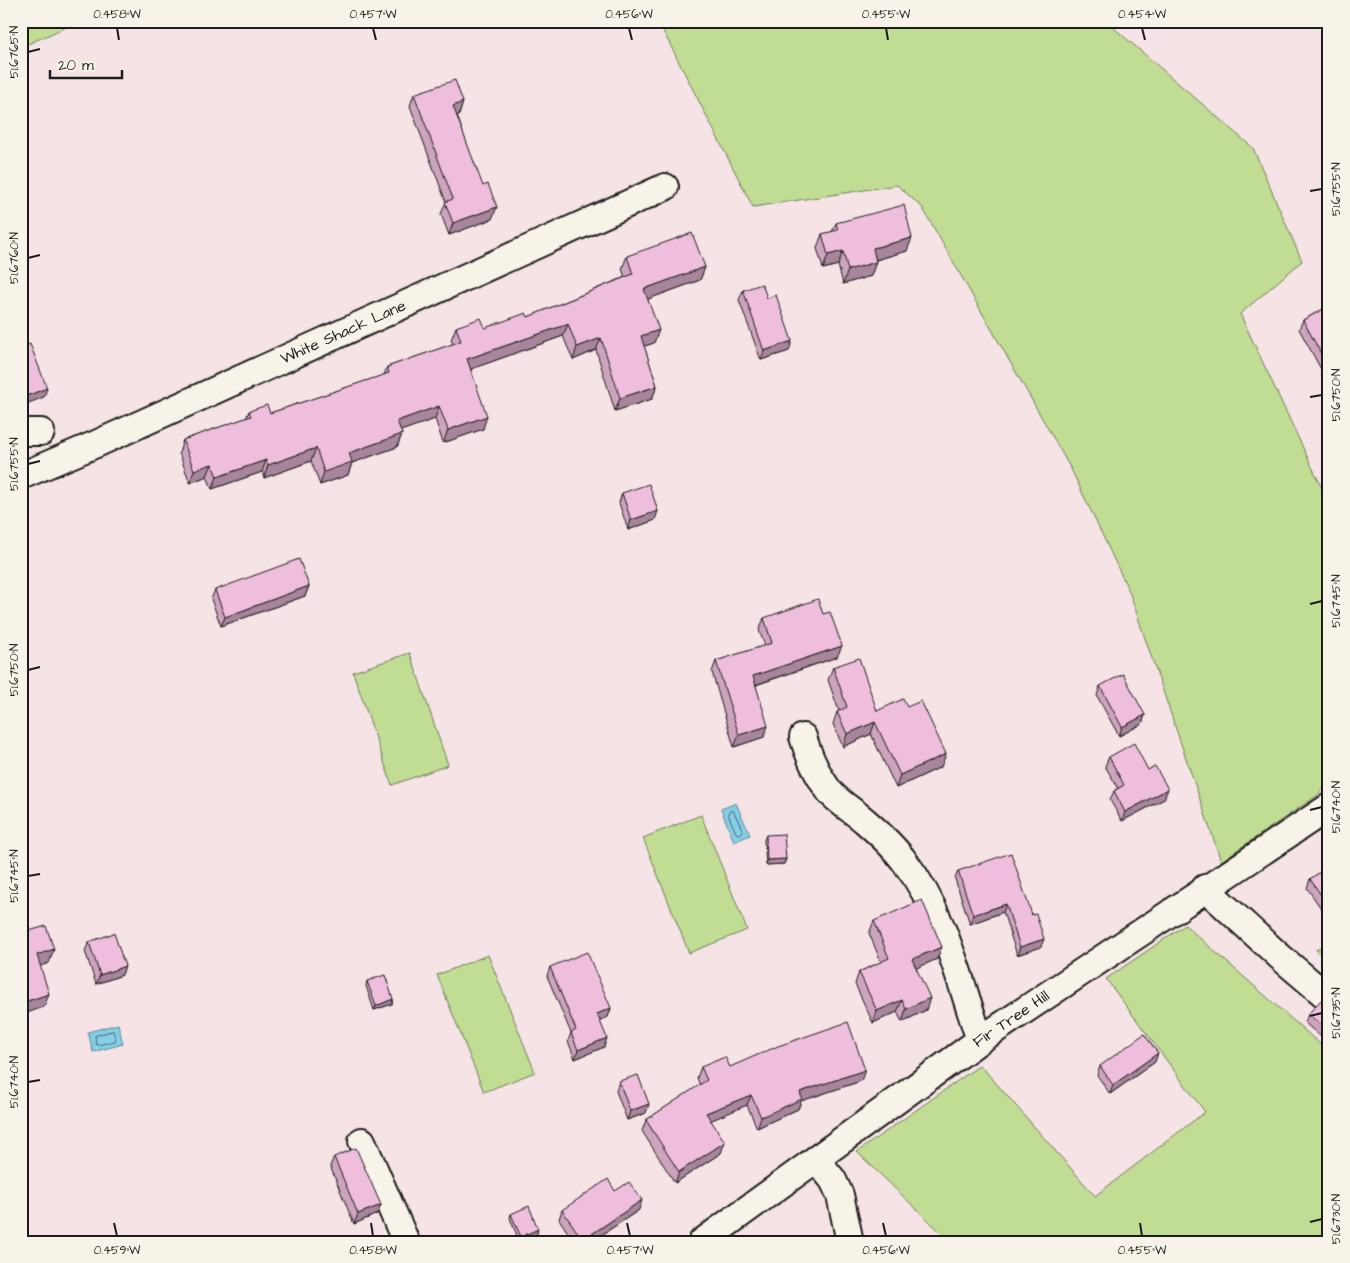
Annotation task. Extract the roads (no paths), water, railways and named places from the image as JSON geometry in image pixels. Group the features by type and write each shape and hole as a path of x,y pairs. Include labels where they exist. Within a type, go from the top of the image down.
{"street":[{"name":"White Shack Lane","path":"21,476 96,444 665,187"},
{"path":"803,737 810,759 831,793 886,841 904,860 920,882 949,944 980,1040"},
{"name":"Fir Tree Hill","path":"702,1242 980,1040 1329,807"},
{"path":"1205,888 1325,995"},
{"path":"362,1141 406,1242"},
{"path":"816,1158 833,1180 840,1195 850,1242"}],"water":[{"path":"736,803 750,835 734,842 721,809"},
{"path":"118,1024 123,1044 93,1052 88,1032"}]}
